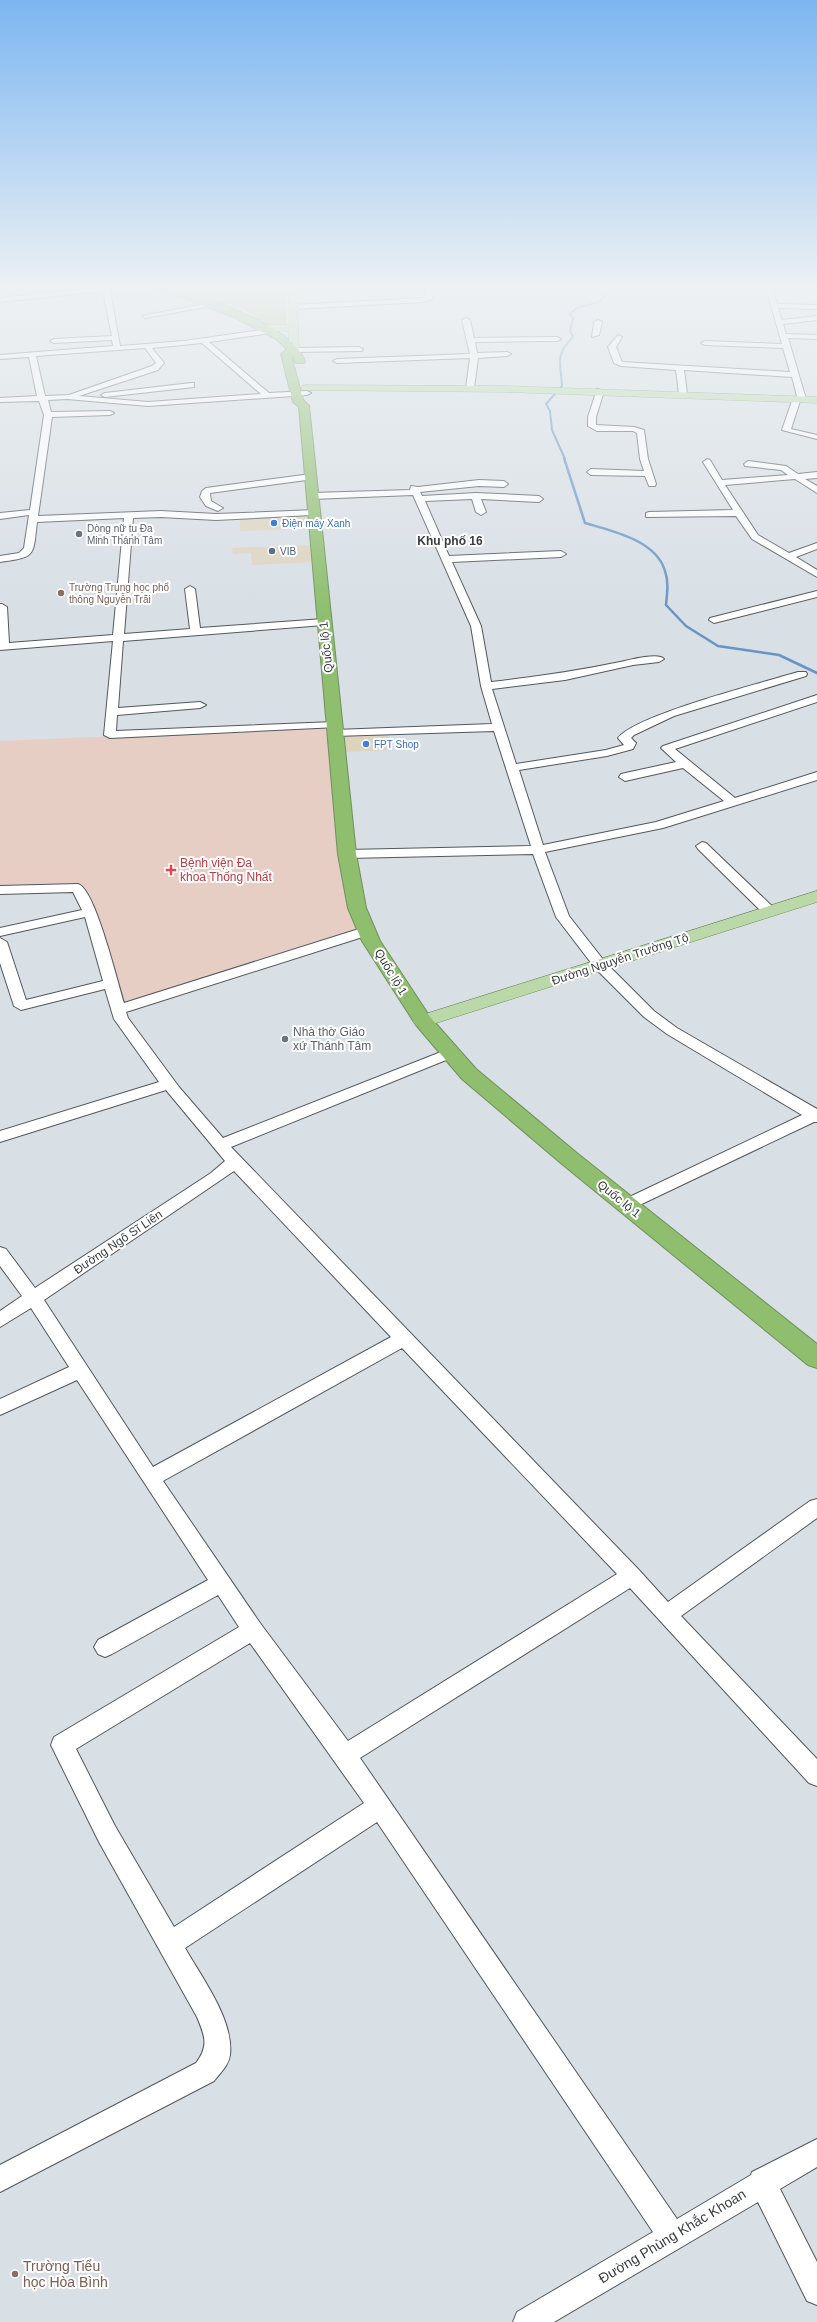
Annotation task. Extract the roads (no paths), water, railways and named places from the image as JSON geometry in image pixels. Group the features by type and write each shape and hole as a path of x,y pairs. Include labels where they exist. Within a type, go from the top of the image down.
{"highway":[{"name":"Quốc lộ 1","path":"303,396 347,854 357,908 367,931 406,997 423,1021 478,1083 817,1358"}],"main road":[{"path":"751,396 817,400"},
{"name":"Đường Nguyễn Trường Tộ","path":"423,1021 817,896"}],"street":[{"path":"0,559 22,556 27,553 44,451 48,415 42,396"},
{"path":"92,400 106,396"},
{"path":"14,408 67,397 148,404 238,396"},
{"path":"598,396 592,417 592,426 597,429 634,429 641,432 644,459 652,484"},
{"path":"799,398 786,430 789,432 817,437"},
{"path":"0,400 43,401"},
{"path":"48,415 110,413"},
{"path":"708,462 719,483 755,537 817,574"},
{"path":"748,464 783,468 817,490"},
{"path":"591,472 649,474"},
{"path":"719,483 797,478 817,475"},
{"path":"218,508 212,507 208,504 204,496 206,491 311,477"},
{"path":"0,516 216,516 479,483 504,484"},
{"path":"416,492 539,499"},
{"path":"416,492 476,626 486,686 538,850 563,917 600,965 649,1014 672,1031 816,1115"},
{"path":"476,496 481,512"},
{"path":"649,516 738,513"},
{"path":"129,516 117,638 110,735 498,726"},
{"path":"788,557 817,546"},
{"path":"445,558 561,554"},
{"path":"190,589 195,632"},
{"path":"714,620 792,602 817,594"},
{"path":"2,607 2,647 324,622"},
{"path":"486,686 564,677 633,662 659,659"},
{"path":"511,768 607,753 629,747 630,743 624,738 630,733 670,714 802,674"},
{"path":"733,802 667,748 817,698"},
{"path":"112,712 200,705"},
{"path":"625,777 685,764"},
{"path":"347,854 538,850 659,825 817,776"},
{"path":"702,846 769,911"},
{"path":"0,890 78,888 90,912 121,1019 169,1084 235,1162 632,1576 666,1615 817,1775"},
{"path":"0,932 90,912"},
{"path":"118,1010 367,931"},
{"path":"0,942 21,1006 110,984"},
{"path":"220,1145 451,1053"},
{"path":"0,1137 169,1084"},
{"path":"627,1205 816,1115"},
{"name":"Đường Ngô Sĩ Liên","path":"0,1320 217,1177 235,1162"},
{"path":"0,1253 34,1298 150,1478 253,1630 345,1755 672,2236"},
{"path":"150,1478 404,1338"},
{"path":"0,1407 80,1370"},
{"path":"666,1615 817,1507"},
{"path":"345,1755 632,1576"},
{"path":"105,1647 221,1583"},
{"path":"0,2179 205,2072 217,2056 217,2034 206,2008 107,1834 62,1745 253,1630"},
{"path":"170,1944 380,1806"},
{"name":"Đường Phùng Khắc Khoan","path":"527,2322 762,2182 817,2152"},
{"path":"762,2182 817,2291"}],"waterway":[{"path":"553,396 546,404 550,411 552,430 565,459"},
{"path":"564,458 585,523 632,538 643,544 660,560 667,579 666,605 686,626 718,646 779,655 817,673"}],"place":[{"name":"Điện máy Xanh","path":"274,523"},
{"name":"Dòng nữ tu Đa Minh Thánh Tâm","path":"79,534"},
{"name":"VIB","path":"272,551"},
{"name":"Trường Trung học phổ thông Nguyễn Trãi","path":"61,593"},
{"name":"FPT Shop","path":"366,744"},
{"name":"Bệnh viện Đa khoa Thống Nhất","path":"171,870"},
{"name":"Nhà thờ Giáo xứ Thánh Tâm","path":"285,1039"},
{"name":"Trường Tiểu học Hòa Bình","path":"15,2274"}],"district":[{"name":"Khu phố 16","path":"450,541"}]}
